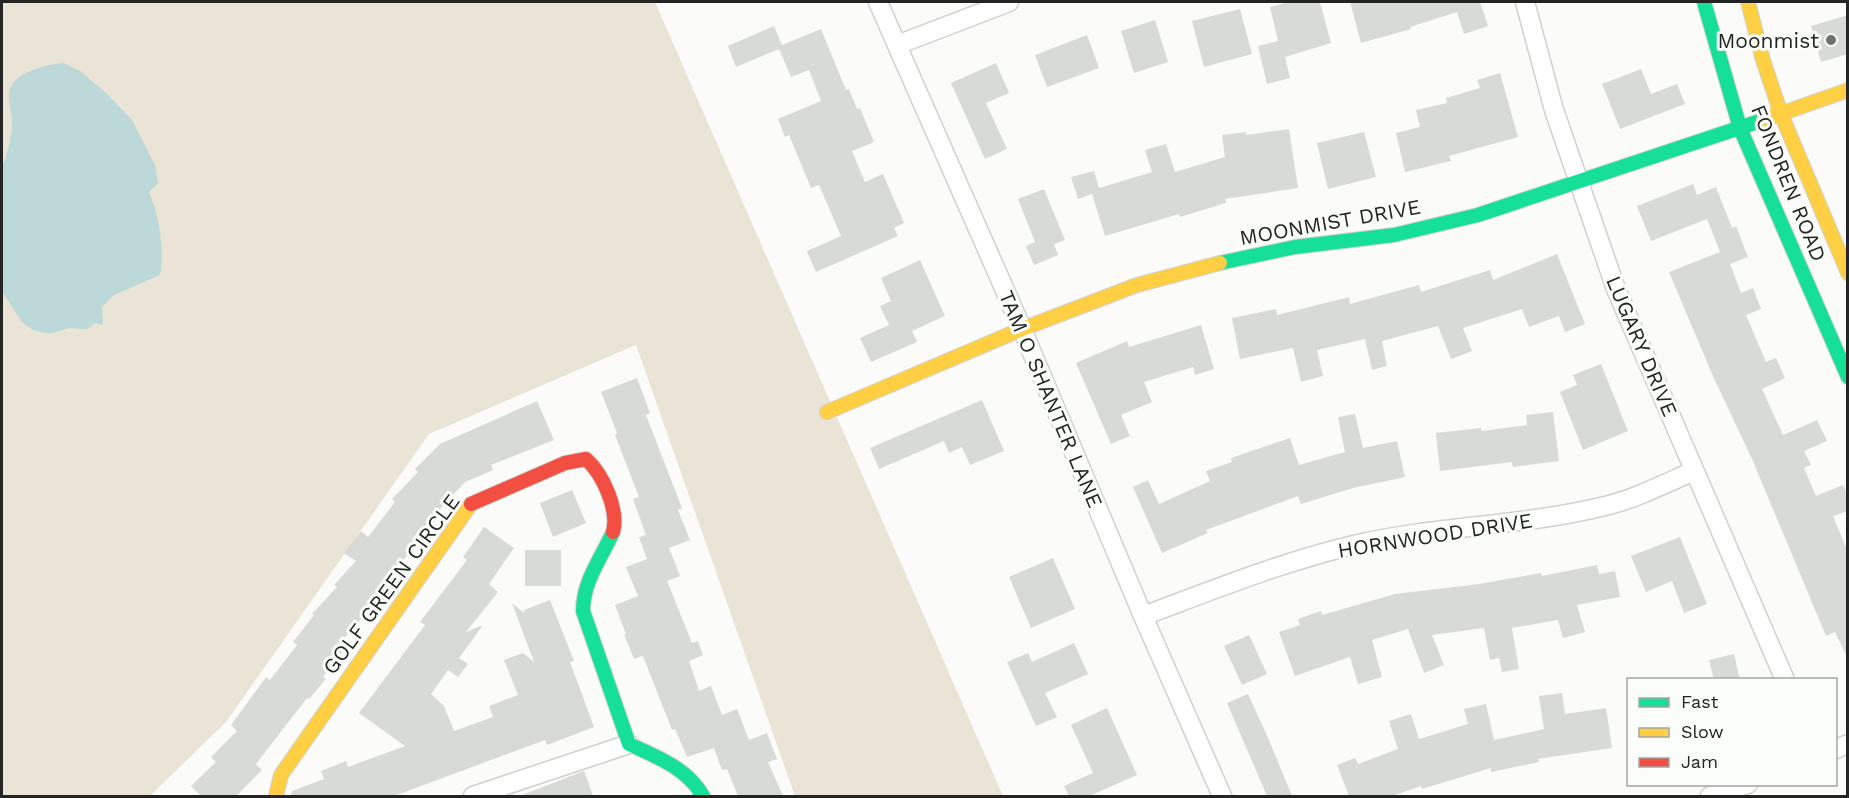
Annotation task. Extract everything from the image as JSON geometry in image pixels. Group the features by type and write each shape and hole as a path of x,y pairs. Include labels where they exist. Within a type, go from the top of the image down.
{"street":[{"name":"TAM O SHANTER LANE","path":"878,2 1022,329 1222,796"},
{"path":"897,45 1009,2"},
{"name":"LUGARY DRIVE","path":"1525,2 1554,110 1616,289 1784,678"},
{"name":"FONDREN ROAD","path":"1704,2 1740,128 1848,377"},
{"name":"FONDREN ROAD","path":"1748,2 1763,60 1781,114 1848,273"},
{"name":"MOONMIST DRIVE","path":"826,412 1022,329 1137,285 1198,268 1295,247 1394,235 1478,215 1579,183 1848,90"},
{"name":"GOLF GREEN CIRCLE","path":"276,796 281,775 471,504 565,463 586,459 596,468 614,510 616,521 613,532 586,584 583,611 629,744"},
{"name":"HORNWOOD DRIVE","path":"1143,616 1251,576 1357,544 1603,507 1694,471"},
{"path":"473,796 629,744 672,764 698,784 703,796"},
{"path":"1710,796 1742,786"}],"shaded area":[{"path":"2,2 655,2 1003,796 795,796 636,345 429,434 226,722 150,796 2,796"}],"water":[{"path":"64,63 80,71 105,92 132,120 155,165 158,183 149,192 156,211 162,255 160,275 114,295 102,307 103,325 95,323 87,329 69,328 49,334 33,330 22,322 2,291 2,167 11,133 9,93 12,86 16,80 31,70"}],"building":[{"path":"1289,2 1320,2 1331,43 1285,57 1290,78 1267,84 1258,46 1278,41 1270,7"},
{"path":"1350,2 1480,2 1488,26 1464,34 1457,12 1410,27 1411,29 1361,43"},
{"path":"1240,9 1252,54 1204,67 1192,21"},
{"name":"Moonmist","path":"1848,15 1848,54 1821,62 1811,26"},
{"path":"1155,20 1168,62 1134,73 1121,31"},
{"path":"774,26 782,45 821,29 846,90 849,89 857,109 860,108 874,142 852,151 865,182 883,174 904,223 894,228 898,236 816,272 807,251 841,236 819,185 811,188 789,135 785,137 778,119 821,101 809,70 791,77 779,49 736,67 728,46"},
{"path":"1087,35 1099,68 1047,87 1035,55"},
{"path":"996,63 1009,93 986,103 1007,149 985,159 951,83"},
{"path":"1641,69 1651,94 1677,84 1685,104 1620,129 1602,84"},
{"path":"1500,73 1518,137 1449,156 1451,161 1405,172 1396,133 1420,127 1416,110 1447,103 1446,98 1480,88 1477,80"},
{"path":"1289,129 1298,188 1225,199 1226,203 1105,236 1092,194 1078,199 1071,177 1094,171 1099,188 1152,172 1145,150 1166,144 1175,172 1225,157 1222,135 1246,132 1246,135"},
{"path":"1364,132 1376,177 1328,189 1317,143"},
{"path":"1693,184 1697,195 1716,187 1732,228 1736,226 1748,257 1730,264 1741,293 1753,288 1761,309 1746,315 1766,362 1776,358 1785,378 1762,389 1783,435 1817,420 1827,441 1804,451 1811,465 1804,468 1816,496 1843,485 1848,496 1848,511 1833,516 1848,552 1848,659 1835,632 1826,636 1752,459 1712,374 1669,272 1720,252 1707,219 1651,241 1637,206"},
{"path":"1044,189 1065,240 1054,244 1058,255 1034,265 1026,246 1035,242 1018,199"},
{"path":"1557,254 1585,324 1565,332 1559,316 1529,327 1522,309 1463,328 1472,351 1451,359 1438,326 1382,341 1387,366 1372,370 1365,339 1317,350 1323,376 1301,382 1293,348 1240,359 1232,318 1276,309 1277,315 1349,297 1350,304 1419,285 1421,292 1490,270 1493,280"},
{"path":"920,260 945,316 912,331 917,342 871,362 860,338 889,325 880,306 891,301 881,278"},
{"path":"1201,325 1214,369 1195,375 1193,367 1144,382 1152,402 1121,415 1130,436 1111,444 1076,363 1127,341 1129,347"},
{"path":"1601,364 1628,431 1583,450 1560,392 1577,385 1573,375"},
{"path":"637,378 650,413 646,415 682,508 678,510 690,540 669,548 680,576 667,581 692,643 698,641 703,655 689,661 699,691 711,686 722,715 737,709 749,740 767,733 777,759 768,762 783,796 738,796 727,769 722,770 714,748 687,757 675,729 672,730 643,656 634,659 624,634 626,634 615,605 638,596 626,567 647,559 639,537 646,535 633,499 639,497 601,392"},
{"path":"982,400 1004,451 970,465 962,447 949,453 944,441 879,469 870,448"},
{"path":"537,401 554,440 491,465 493,470 465,482 439,510 443,513 402,562 406,565 389,587 339,644 345,648 323,677 326,679 309,699 307,698 256,764 262,770 236,796 201,796 191,786 216,762 211,757 237,731 231,725 266,677 270,680 297,645 293,642 314,615 312,614 337,587 334,585 356,561 344,553 361,531 368,537 395,502 392,499 418,472 415,469 440,444"},
{"path":"1553,412 1559,461 1513,467 1512,462 1440,471 1436,433 1481,428 1482,431 1527,425 1526,415"},
{"path":"1355,414 1363,448 1397,441 1405,477 1353,488 1301,504 1298,496 1206,530 1208,533 1162,553 1133,487 1148,480 1159,504 1210,481 1206,471 1232,462 1231,458 1290,438 1299,465 1345,452 1338,417"},
{"path":"572,490 586,523 553,537 540,503"},
{"path":"484,527 514,548 489,584 498,592 466,632 483,625 459,658 468,664 458,677 448,670 431,694 444,706 454,731 493,717 489,706 518,695 504,660 523,653 534,662 512,603 524,613 524,610 550,600 574,661 570,662 594,727 547,745 545,740 394,796 291,796 292,791 324,779 321,771 346,761 348,767 405,746 359,713 425,625 420,622 467,560 463,557"},
{"path":"1680,537 1707,604 1684,613 1672,581 1646,592 1631,556"},
{"path":"525,550 561,550 561,586 525,586"},
{"path":"1053,558 1075,609 1031,628 1009,577"},
{"path":"1597,565 1599,574 1615,571 1620,597 1577,605 1585,632 1563,638 1558,620 1512,628 1519,669 1502,672 1499,658 1490,660 1484,628 1432,635 1444,665 1424,673 1408,629 1372,640 1382,677 1358,684 1350,657 1295,676 1279,632 1300,625 1298,619 1321,611 1322,615 1395,594 1479,584 1541,573 1542,576"},
{"path":"1249,635 1267,674 1242,685 1224,646"},
{"path":"1074,643 1088,674 1045,693 1057,717 1036,726 1007,662 1028,653 1032,662"},
{"path":"1734,654 1740,678 1714,678 1709,660"},
{"path":"1562,693 1565,714 1606,708 1612,748 1538,759 1539,762 1491,772 1491,768 1392,796 1349,796 1337,765 1355,758 1358,764 1398,749 1389,721 1411,714 1419,739 1468,724 1464,709 1486,704 1494,740 1544,729 1539,696"},
{"path":"1248,694 1292,796 1267,796 1227,703"},
{"path":"1107,708 1137,775 1089,796 1069,796 1064,786 1093,773 1071,725"},
{"path":"584,771 593,796 522,796 522,795"}],"traffic: fast":[{"path":"1704,2 1740,128 1848,377"},
{"path":"1220,263 1295,247 1394,235 1478,215 1763,120"},
{"path":"613,532 589,580 583,611 629,744 680,771 689,778 703,796"}],"traffic: slow":[{"path":"1748,2 1763,60 1781,114 1848,273"},
{"path":"1763,120 1848,90"},
{"path":"827,412 1022,329 1137,285 1220,263"},
{"path":"276,796 281,775 471,504"}],"traffic: jam":[{"path":"471,504 565,463 586,459 604,483 612,503 613,532"}],"place":[{"name":"Moonmist","path":"1831,40"}]}
